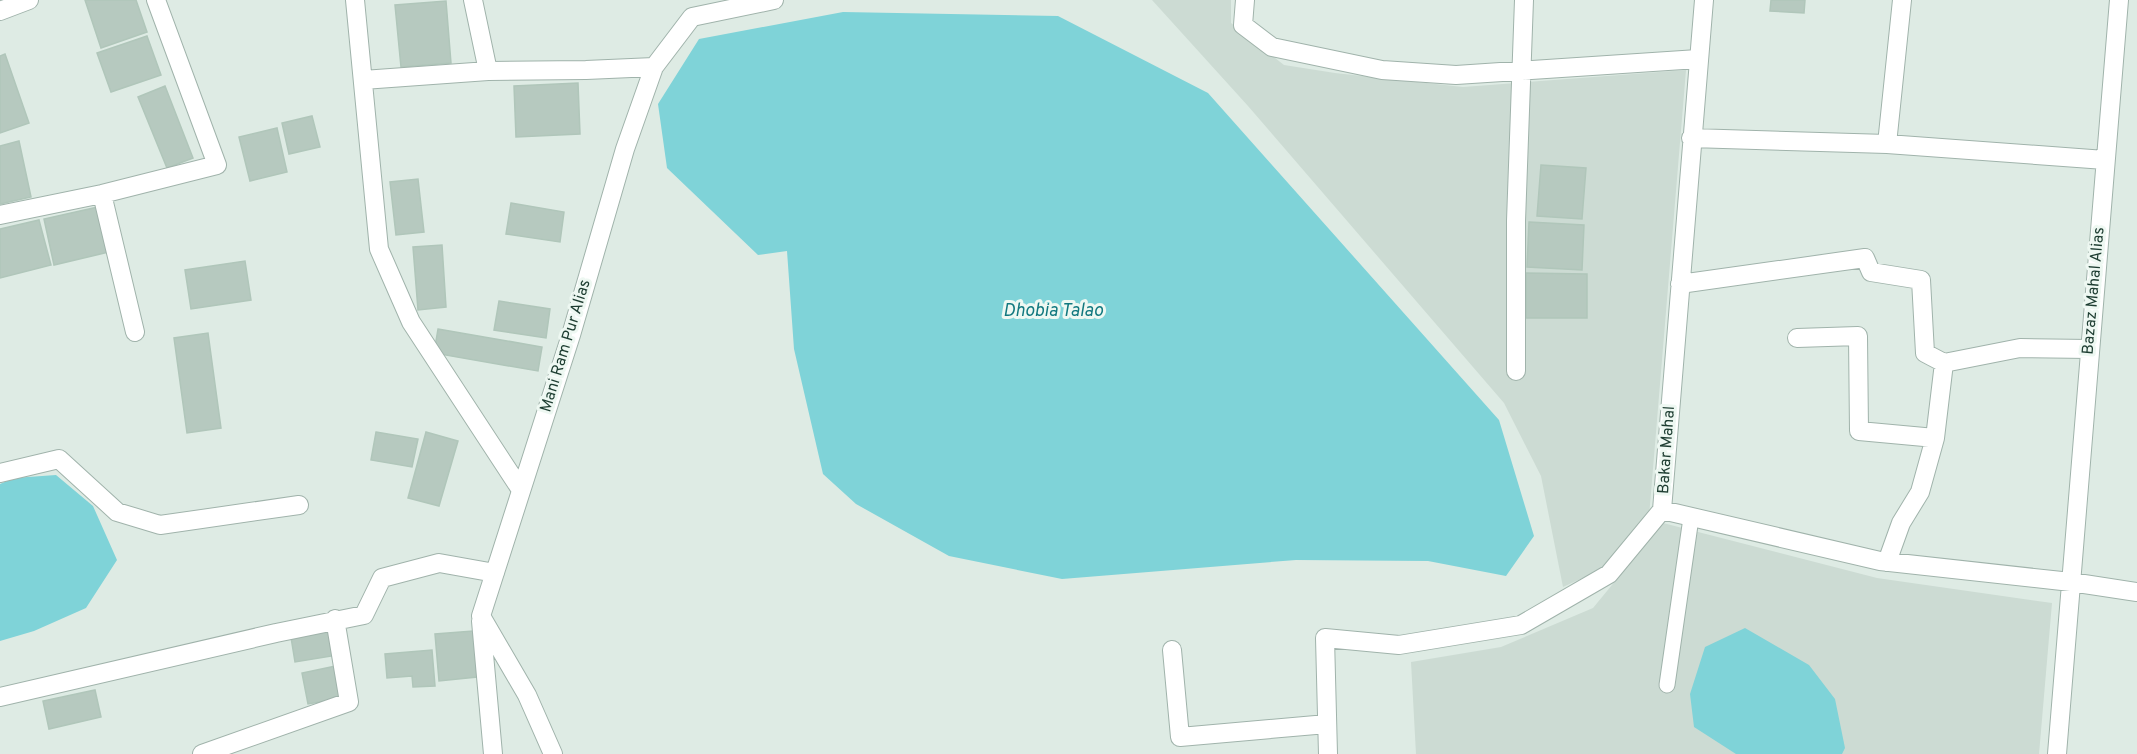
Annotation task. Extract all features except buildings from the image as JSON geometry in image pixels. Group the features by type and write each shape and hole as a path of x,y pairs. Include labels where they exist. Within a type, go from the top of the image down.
{"street":[{"path":"0,11 29,0"},
{"path":"0,215 102,194 217,165 156,0"},
{"path":"355,0 379,249 411,322 521,490"},
{"path":"473,0 488,71"},
{"name":"Mani Ram Pur Alias","path":"481,616 571,334 625,149 654,67 692,17 774,0"},
{"path":"1245,0 1243,25 1272,47 1382,70 1456,75 1698,59"},
{"path":"1516,371 1516,221 1524,0"},
{"name":"Bakar Mahal","path":"1328,754 1325,638 1399,645 1521,625 1609,574 1662,510 1704,0"},
{"path":"1887,144 1902,0"},
{"name":"Bazaz Mahal Alias","path":"2057,754 2119,0"},
{"path":"363,80 488,71 654,67"},
{"path":"1691,138 1887,144 2105,160"},
{"path":"102,194 135,332"},
{"path":"1680,284 1865,258 1870,272 1921,280 1925,353 1944,363 2020,348 2089,349"},
{"path":"1797,338 1858,336 1859,431 1935,438"},
{"path":"1887,562 1901,524 1920,492 1935,438 1944,363"},
{"path":"0,473 59,459 117,512 160,525 299,505"},
{"path":"1662,510 1887,562 2071,582 2137,592"},
{"path":"0,697 364,615 381,578 439,563 495,573"},
{"path":"481,616 493,754"},
{"path":"481,616 527,695 552,754"},
{"path":"202,754 349,702 335,620"},
{"path":"1172,650 1180,737 1328,724"}],"lane":[{"path":"1667,685 1691,518"}],"shaded area":[{"path":"1152,0 1231,0 1231,23 1284,65 1335,73 1463,87 1686,70 1649,517 1600,570 1563,587 1541,476 1504,403 1248,106"},
{"path":"1663,523 1877,578 2052,603 2039,754 1416,754 1411,662 1501,647 1593,608"}],"water":[{"name":"Dhobia Talao","path":"843,12 1058,16 1208,93 1499,420 1534,536 1506,576 1428,561 1296,560 1062,579 949,556 856,504 823,474 794,349 787,251 758,255 667,168 658,104 699,39"},
{"path":"56,475 93,506 117,560 86,608 34,631 0,641 0,484 14,478"},
{"path":"1745,628 1809,665 1835,699 1845,748 1842,754 1736,754 1694,727 1690,694 1705,647"}]}
